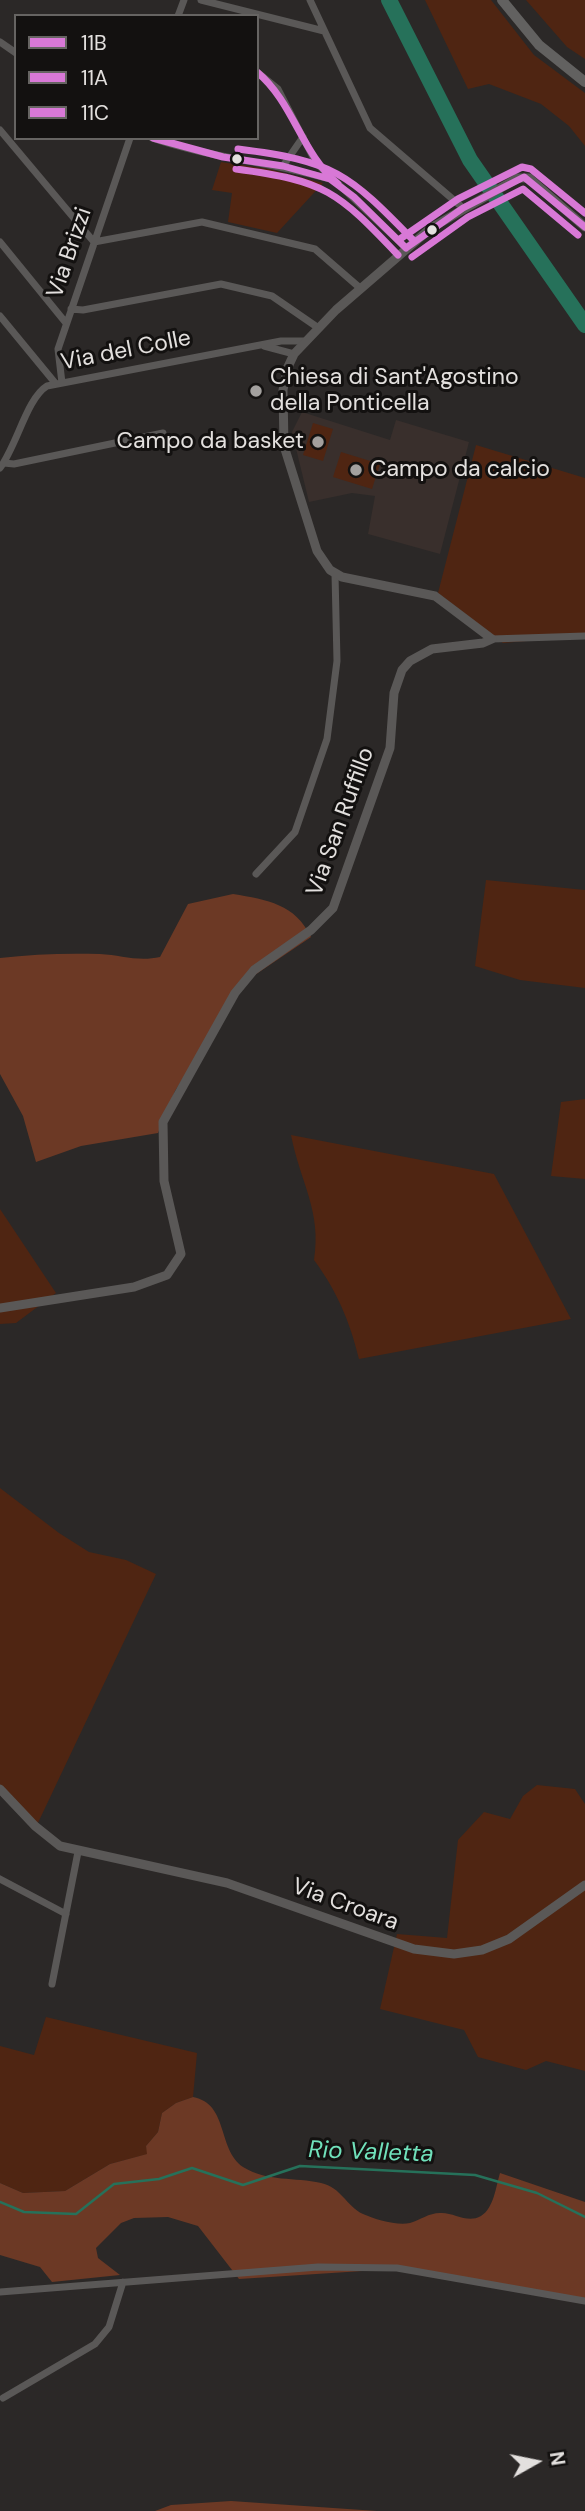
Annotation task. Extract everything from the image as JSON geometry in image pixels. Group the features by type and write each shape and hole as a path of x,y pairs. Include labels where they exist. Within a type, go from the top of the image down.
{"main road":[{"path":"502,0 539,45 585,82"}],"street":[{"path":"201,0 257,14"},
{"path":"310,0 370,128 463,208"},
{"path":"259,15 324,31"},
{"path":"259,74 278,89 316,163 330,179 354,197 407,248"},
{"path":"0,130 94,242 202,222 315,249 360,288"},
{"path":"283,166 303,138"},
{"name":"Via Brizzi","path":"59,383 58,349 129,140"},
{"path":"159,140 223,157 283,166 330,179"},
{"path":"585,227 529,178 518,178 463,208 407,248 360,288 303,341 294,354 284,382 284,446 317,551 335,574 435,596 492,639 585,636"},
{"path":"0,242 66,323"},
{"path":"71,309 83,310 221,284 271,296 317,327"},
{"path":"0,316 59,383"},
{"name":"Via del Colle","path":"2,465 23,426 31,401 43,388 260,345 303,341"},
{"name":"Via del Colle","path":"260,345 294,354"},
{"name":"Via del Colle","path":"2,465 163,433"},
{"name":"Via San Ruffillo","path":"256,874 295,832 327,740 337,661 335,574"},
{"name":"Via San Ruffillo","path":"0,1308 134,1287 167,1275 181,1254 164,1181 163,1122 201,1048 235,993 254,970 311,930 333,908 390,748 394,693 402,670 410,661 432,649 483,643 492,639"},
{"name":"Via Croara","path":"0,1788 35,1826 60,1846 227,1883 414,1950 454,1954 482,1950 509,1939 585,1885"},
{"path":"51,1984 78,1852"},
{"path":"0,1879 66,1914"},
{"path":"0,2292 318,2267 397,2268 585,2301"},
{"path":"3,2398 95,2344 109,2327 123,2282"}],"shaded area":[{"path":"425,0 491,0 534,55 585,93 585,146 569,126 541,104 489,84 468,89"},
{"path":"526,0 585,0 585,59 567,47"},
{"path":"221,162 269,169 323,183 277,233 228,222 232,193 212,190"},
{"path":"302,412 390,440 396,420 469,442 440,554 368,534 375,496 352,493 309,502 292,432"},
{"name":"Campo da basket","path":"313,423 333,429 323,461 303,455"},
{"path":"476,445 585,478 585,636 503,643 438,593"},
{"name":"Campo da calcio","path":"341,452 380,464 372,489 333,477"},
{"path":"486,880 585,890 585,988 520,980 475,966"},
{"path":"233,894 269,902 289,910 311,937 243,983 175,1091 158,1133 81,1146 36,1162 23,1116 0,1074 0,958 75,954 137,959 160,957 188,904"},
{"path":"585,1099 585,1179 551,1176 561,1102"},
{"path":"291,1135 494,1174 571,1319 359,1359 342,1307 314,1260 316,1242 313,1211"},
{"path":"0,1209 56,1293 16,1323 0,1324"},
{"path":"0,1488 89,1552 126,1560 156,1574 36,1827 0,1789"},
{"path":"537,1785 575,1789 585,1804 585,2071 546,2061 526,2070 478,2057 464,2030 380,2009 397,1934 447,1938 458,1840 484,1812 510,1819 523,1796"},
{"path":"46,2017 197,2053 193,2097 176,2103 162,2113 158,2132 146,2146 148,2154 110,2164 65,2191 23,2193 0,2183 0,2046 34,2055"},
{"path":"193,2097 212,2108 229,2149 243,2167 271,2177 328,2185 339,2192 357,2211 379,2220 405,2224 440,2213 476,2218 489,2208 500,2173 585,2202 585,2303 424,2271 378,2270 239,2279 198,2226 168,2217 134,2218 121,2223 96,2248 98,2258 120,2275 52,2282 40,2267 0,2255 0,2183 23,2193 65,2191 110,2164 147,2154 146,2146 158,2132 162,2113 176,2103"},
{"path":"231,2501 377,2511 155,2511 171,2505"}],"waterway":[{"path":"389,0 470,160 585,325"},
{"name":"Rio Valletta","path":"0,2202 24,2212 76,2214 114,2184 159,2179 192,2168 243,2185 300,2166 475,2175 537,2193 585,2217"}],"transit line":[{"name":"11B","path":"259,74 280,98 325,172 338,184"},
{"name":"11B","path":"160,140 223,157 283,166 330,179 354,197 406,248"},
{"name":"11C","path":"238,149 297,159 337,174 355,185 414,241"},
{"name":"11C","path":"400,239 458,199 522,167 531,169 585,213"},
{"name":"11A","path":"236,169 291,178 328,192 360,216 398,255"},
{"name":"11B","path":"406,248 463,208 524,177 585,227"},
{"name":"11A","path":"412,257 468,217 523,189 578,235"}],"place":[{"name":"Chiesa di Sant'Agostino della Ponticella","path":"256,391"},
{"name":"Campo da basket","path":"318,442"},
{"name":"Campo da calcio","path":"356,470"}]}
